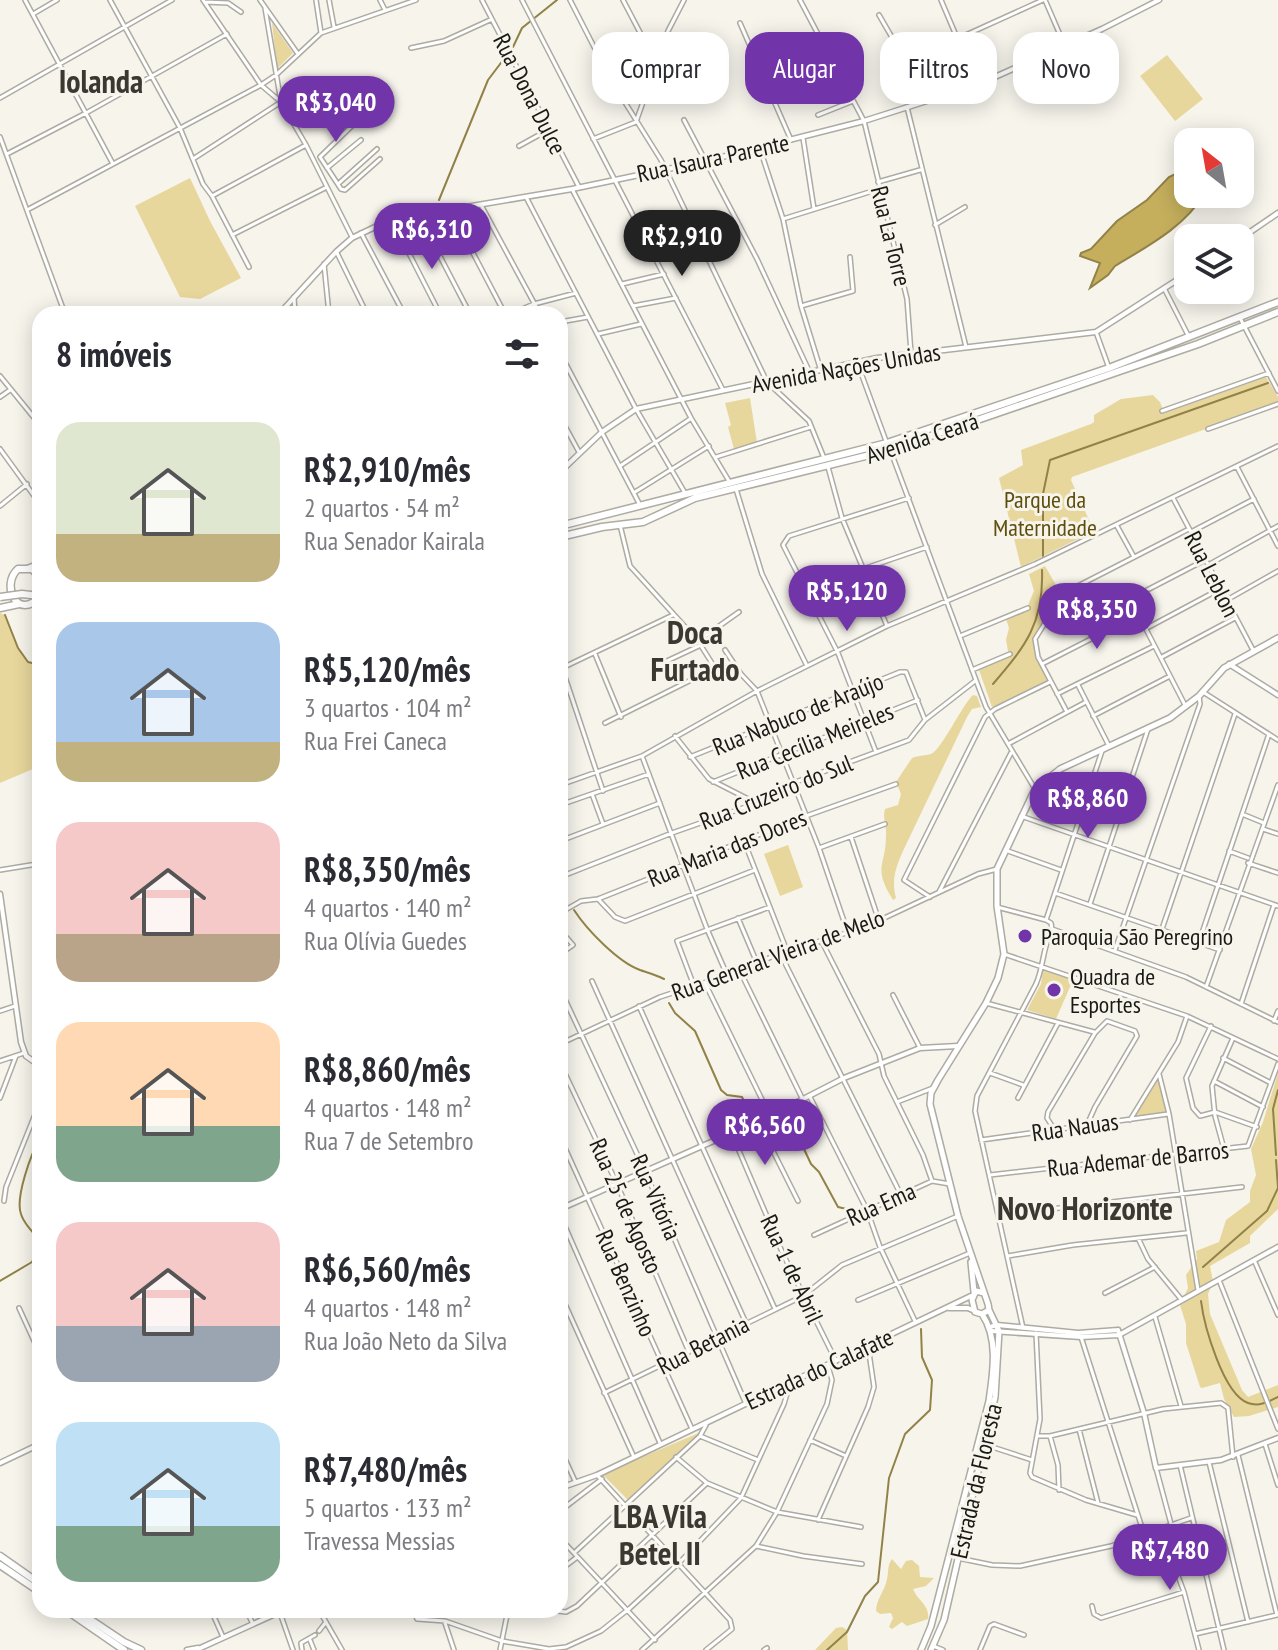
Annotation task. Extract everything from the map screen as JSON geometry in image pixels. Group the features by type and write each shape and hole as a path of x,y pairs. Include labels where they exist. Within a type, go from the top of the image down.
{"main road":[{"name":"Avenida Ceará","path":"888,446 1109,368 1278,302"},
{"name":"Avenida Ceará","path":"568,535 650,519 695,498 888,446 1172,353 1278,312"},
{"path":"1198,344 1208,336 1209,330"},
{"path":"1172,353 1180,341"},
{"name":"Avenida Ceará","path":"568,524 686,495 734,487"},
{"path":"642,506 651,513 650,519"},
{"path":"620,525 627,509"},
{"path":"19,604 8,597 3,586 12,572 27,568 32,571"},
{"path":"0,597 32,595"},
{"path":"0,608 32,603"},
{"path":"994,1328 986,1312 984,1293 958,1216 930,1104 933,1088 998,978 1004,954 997,906 997,869 1004,850 1041,782 1072,763 1148,729 1186,707 1229,664 1278,638"},
{"path":"970,1253 975,1312 986,1312"},
{"path":"973,1294 984,1293"},
{"name":"Estrada da Floresta","path":"932,1648 941,1628 995,1397 994,1328"},
{"name":"Estrada da Floresta","path":"921,1650 931,1626 989,1401 994,1328"},
{"path":"0,1556 32,1578"},
{"path":"0,1565 32,1587"},
{"path":"936,1605 940,1609 946,1608"},
{"path":"79,1618 117,1641 141,1650"},
{"path":"87,1618 124,1650"},
{"path":"931,1626 937,1623 941,1628"}],"street":[{"path":"25,0 113,164"},
{"path":"33,14 57,0"},
{"path":"110,0 180,128 203,184 249,267"},
{"path":"0,98 172,0"},
{"path":"260,0 298,54"},
{"path":"316,0 321,33"},
{"path":"329,0 334,27"},
{"path":"380,0 385,10"},
{"path":"27,210 261,85 321,33 416,0"},
{"name":"Rua Dona Dulce","path":"482,0 579,187"},
{"path":"522,0 723,390"},
{"path":"570,0 636,122 661,160 767,382 812,426 842,518 887,626"},
{"path":"623,0 640,32"},
{"path":"668,32 684,0"},
{"name":"Rua La Torre","path":"800,0 817,32"},
{"path":"942,0 956,32"},
{"path":"972,32 1044,0 1058,32"},
{"name":"Rua Isaura Parente","path":"1089,32 1146,3 1159,0"},
{"path":"204,1 228,3 241,12"},
{"path":"204,1 261,85 281,102 352,238"},
{"path":"265,8 281,102"},
{"path":"879,15 889,32"},
{"path":"411,48 458,35 491,19"},
{"path":"740,23 745,35"},
{"path":"7,154 227,34"},
{"path":"193,159 281,102"},
{"path":"593,139 636,122 644,104"},
{"path":"775,104 791,140"},
{"path":"818,115 846,104"},
{"name":"Rua La Torre","path":"855,104 864,121 907,299 911,353"},
{"name":"Rua Isaura Parente","path":"286,306 352,238 393,222 572,189 760,149 916,104"},
{"path":"907,107 966,347"},
{"path":"359,119 321,154 322,160 341,189 348,190 380,159"},
{"path":"684,120 757,259 810,373"},
{"path":"519,146 548,130"},
{"path":"0,137 62,306"},
{"path":"803,138 814,209"},
{"path":"318,169 361,140"},
{"path":"212,196 306,145"},
{"path":"338,184 377,149"},
{"path":"760,149 783,219 801,306 821,371"},
{"path":"315,163 322,160"},
{"path":"878,182 922,170"},
{"path":"232,235 327,187"},
{"path":"572,189 691,418 734,487 762,574 807,667"},
{"path":"783,219 880,189"},
{"path":"526,197 636,409 686,495"},
{"path":"481,205 534,304"},
{"path":"935,225 965,207"},
{"path":"450,210 501,306"},
{"path":"1254,229 1278,213"},
{"path":"419,216 466,306"},
{"path":"393,222 436,306"},
{"path":"361,233 400,306"},
{"path":"336,252 362,306"},
{"path":"801,306 853,291 850,257"},
{"path":"324,264 328,306"},
{"path":"622,284 664,274"},
{"name":"Avenida Nações Unidas","path":"568,464 602,432 636,409 857,362 1096,332 1174,282"},
{"path":"1164,288 1189,337"},
{"path":"529,306 576,293"},
{"path":"294,297 295,306"},
{"path":"633,306 677,298"},
{"path":"568,320 589,316"},
{"path":"1240,318 1278,391"},
{"path":"598,334 641,324"},
{"path":"1096,332 1109,368"},
{"path":"857,362 948,601 975,681 989,713 1035,789"},
{"path":"568,368 642,506"},
{"path":"1162,411 1269,373"},
{"path":"0,376 32,415"},
{"path":"0,397 11,389"},
{"path":"1208,429 1278,404"},
{"path":"620,466 691,418"},
{"path":"716,457 812,426"},
{"path":"568,432 579,452"},
{"path":"635,492 709,446"},
{"path":"568,782 642,756 757,691 887,626 1117,526 1278,446"},
{"path":"0,449 32,492"},
{"path":"1237,466 1278,546"},
{"path":"0,506 27,484"},
{"path":"876,752 838,653 785,549 785,540 842,518 909,498"},
{"name":"Rua Leblon","path":"1173,498 1253,650"},
{"path":"1205,559 1094,615 1072,606 1069,597 1070,590 1254,499"},
{"path":"620,525 630,566 699,643 715,668"},
{"path":"1117,526 1135,558"},
{"path":"1208,565 1278,526"},
{"path":"809,592 927,547"},
{"path":"27,568 32,566"},
{"path":"1225,601 1278,571"},
{"path":"1147,628 1220,589"},
{"path":"1130,598 1186,707"},
{"path":"1067,712 1050,682 1035,645 1036,633 1045,623 1072,606"},
{"path":"960,636 1028,608"},
{"path":"654,667 699,643 739,612"},
{"path":"1042,664 1139,614"},
{"path":"568,665 674,615"},
{"path":"1162,657 1235,618"},
{"path":"1057,694 1155,645"},
{"path":"725,650 757,691 772,725 848,933"},
{"path":"595,654 621,717"},
{"path":"972,670 1010,654"},
{"path":"1229,664 1278,695"},
{"path":"605,723 715,668 741,674"},
{"name":"Rua Nabuco de Araújo","path":"690,757 900,672 906,672 918,700"},
{"path":"1093,716 1170,676"},
{"name":"Rua Cruzeiro do Sul","path":"568,874 757,803 793,783 909,740 925,720 975,681"},
{"path":"930,897 904,880 989,713 1050,682"},
{"path":"1078,685 1110,747"},
{"path":"568,687 603,791"},
{"path":"1114,951 1201,694 1278,740"},
{"path":"918,700 925,720"},
{"name":"Rua Cecília Meireles","path":"713,782 918,700"},
{"path":"1008,744 1086,702"},
{"path":"1162,929 1235,714"},
{"path":"1090,904 1148,729"},
{"path":"1199,942 1269,734"},
{"path":"675,736 713,782 746,795 757,803"},
{"path":"939,892 1012,751"},
{"path":"1046,920 1102,751"},
{"path":"642,756 727,975"},
{"path":"568,802 649,774"},
{"path":"1041,782 1087,798"},
{"name":"Rua Maria das Dores","path":"568,908 896,784"},
{"path":"1206,987 1278,785"},
{"path":"592,794 604,825"},
{"path":"568,838 660,803"},
{"path":"1242,814 1264,823"},
{"path":"1021,816 1276,906 1241,1004"},
{"path":"819,848 885,824"},
{"path":"1262,828 1278,834"},
{"path":"851,837 879,921"},
{"path":"744,841 787,951"},
{"path":"1004,850 1062,870"},
{"path":"1229,851 1278,873"},
{"path":"0,870 32,865"},
{"name":"Rua General Vieira de Melo","path":"568,1040 639,1006 740,971 780,953 848,933 997,869"},
{"path":"598,899 615,917 625,921 755,870"},
{"path":"1055,893 1220,950"},
{"path":"0,894 1,918 24,1053 32,1060"},
{"path":"997,906 1046,920 1051,923 1052,929 1040,960 1040,975 975,1104 1023,1328"},
{"path":"694,986 677,941 770,907"},
{"path":"738,918 757,963"},
{"path":"1052,929 1206,987 1276,1022 1278,1011"},
{"path":"822,941 879,1054 932,1181"},
{"path":"0,954 8,953"},
{"path":"780,953 901,1195"},
{"path":"1004,954 1187,1016 1278,1062"},
{"path":"740,971 803,1100"},
{"path":"592,981 746,1323"},
{"path":"705,983 770,1116"},
{"path":"893,995 920,1048"},
{"path":"986,1003 1095,1033"},
{"path":"0,1011 15,1006"},
{"name":"Rua Vitória","path":"568,1006 645,1171 746,1404"},
{"path":"639,1006 775,1309"},
{"path":"1130,1120 1178,1042 1187,1016"},
{"path":"1054,1129 1047,1118 1048,1112 1104,1021 1137,1034 1087,1125"},
{"path":"1018,1098 1058,1023"},
{"path":"1211,1026 1186,1078 1196,1114 1205,1116 1215,1112 1257,1127"},
{"path":"1224,1149 1212,1092 1233,1037"},
{"path":"568,1208 770,1116 844,1078 920,1048 958,1046"},
{"path":"0,1061 24,1053"},
{"path":"0,1098 16,1056"},
{"path":"1223,1058 1271,1083"},
{"name":"Rua Ademar de Barros","path":"990,1175 1248,1146 1278,1062"},
{"path":"990,1073 1023,1085"},
{"path":"1159,1074 1169,1114 1198,1290"},
{"name":"Rua 25 de Agosto","path":"568,1080 617,1184 689,1352"},
{"path":"1214,1081 1264,1107"},
{"path":"897,1102 933,1088"},
{"path":"810,1097 867,1210 880,1247 916,1323"},
{"name":"Rua Nauas","path":"981,1140 1169,1114"},
{"path":"758,1121 798,1201"},
{"path":"4,1201 6,1187 32,1122"},
{"name":"Rua 1 de Abril","path":"731,1132 803,1296 836,1361"},
{"name":"Rua Benzinho","path":"568,1154 692,1429"},
{"name":"Rua Ema","path":"814,1235 932,1181 950,1184"},
{"path":"0,1185 6,1187"},
{"path":"999,1215 1242,1187"},
{"name":"Rua Betania","path":"604,1393 803,1296 842,1265 958,1216"},
{"path":"568,1230 660,1443"},
{"path":"1008,1256 1188,1233"},
{"path":"1138,1238 1142,1250 1181,1299"},
{"path":"994,1328 1023,1328 1081,1337 1106,1336 1135,1324 1278,1247"},
{"path":"858,1300 970,1253"},
{"path":"1254,1260 1278,1315"},
{"path":"1105,1293 1155,1267"},
{"path":"1219,1280 1278,1429"},
{"name":"Estrada do Calafate","path":"568,1484 597,1475 633,1455 973,1294"},
{"path":"19,1308 32,1336"},
{"path":"946,1309 968,1308 975,1312"},
{"path":"568,1311 633,1455"},
{"path":"1154,1314 1181,1406"},
{"path":"994,1328 1119,1332"},
{"path":"1036,1331 1039,1436 1030,1473 1032,1477 1099,1505 1137,1515"},
{"path":"1119,1332 1144,1413 1171,1524"},
{"path":"1106,1336 1118,1339 1122,1344"},
{"path":"1081,1337 1144,1534"},
{"path":"818,1520 874,1387 868,1346"},
{"path":"642,1650 756,1546 777,1512 827,1404 831,1388 827,1365"},
{"path":"417,1618 445,1621 502,1641 549,1649 567,1648 601,1631 680,1562 741,1498 784,1404 790,1383"},
{"path":"1039,1436 1181,1406 1225,1404 1278,1614 1195,1634"},
{"path":"568,1562 700,1436 708,1421"},
{"path":"1079,1429 1099,1505"},
{"path":"700,1436 758,1460"},
{"path":"1050,1436 1058,1465 1059,1490"},
{"path":"1156,1468 1236,1456 1278,1438"},
{"path":"810,1440 846,1456"},
{"path":"983,1444 1034,1460"},
{"path":"1265,1444 1278,1483"},
{"path":"0,1463 32,1448"},
{"path":"676,1457 707,1483 777,1512 861,1527"},
{"path":"1209,1462 1248,1622"},
{"path":"1180,1465 1224,1650"},
{"path":"568,1466 575,1481"},
{"path":"597,1475 680,1562 733,1624 706,1650"},
{"path":"568,1505 602,1479"},
{"path":"568,1611 707,1483"},
{"path":"958,1558 992,1565 1020,1566 1111,1546 1191,1518"},
{"path":"1160,1528 1184,1592 1199,1650"},
{"path":"568,1546 655,1640"},
{"path":"756,1546 862,1564"},
{"path":"1092,1606 1094,1614 1101,1618 1184,1592"},
{"path":"215,1618 223,1637"},
{"path":"250,1618 253,1624"},
{"path":"187,1650 199,1649 266,1618"},
{"path":"283,1618 293,1650"},
{"path":"324,1618 342,1650"},
{"path":"500,1650 506,1618"},
{"path":"445,1621 454,1650"},
{"path":"319,1631 326,1622"},
{"path":"980,1650 990,1626 994,1624 1024,1635"},
{"path":"302,1650 301,1643 315,1635"},
{"path":"310,1640 314,1650"},
{"path":"932,1648 943,1650"}],"green space":[{"path":"272,23 293,53 277,69"},
{"path":"1167,55 1203,99 1175,121 1140,76"},
{"path":"190,178 241,278 200,299 180,297 135,206"},
{"name":"Parque da Maternidade","path":"1266,377 1278,397 1278,403 1072,477 1094,531 1021,567 999,478 1023,465 1021,450 1091,424 1094,415 1121,399 1153,395 1164,413"},
{"path":"750,398 757,443 734,449 725,403"},
{"name":"Parque da Maternidade","path":"1045,566 1067,604 1040,628 1034,641 1037,658 1048,682 992,707 979,670 1009,656 1006,619 1025,612 1034,591 1029,574"},
{"path":"0,613 5,615 18,648 32,663 32,769 0,783"},
{"path":"973,695 977,696 981,707 972,709 967,717 903,851 895,874 896,898 893,900 882,873 885,809 898,805 901,794 896,782 912,758 935,751"},
{"path":"788,845 803,887 780,896 764,854"},
{"path":"1043,969 1073,980 1056,1019 1027,1010 1041,984"},
{"path":"1278,1073 1278,1209 1250,1236 1250,1243 1210,1266 1213,1282 1208,1294 1210,1314 1242,1390 1248,1397 1278,1385 1278,1407 1234,1417 1220,1383 1200,1387 1186,1343 1186,1324 1180,1305 1188,1288 1186,1275 1197,1259 1196,1251 1219,1242 1226,1220 1250,1202 1256,1175 1251,1149"},
{"path":"1158,1080 1166,1112 1135,1116"},
{"path":"701,1432 629,1501 602,1474"},
{"path":"892,1559 901,1569 906,1561 912,1560 919,1566 920,1577 934,1578 926,1586 913,1589 927,1610 928,1619 907,1626 902,1622 892,1629 889,1627 893,1618 891,1613 880,1614 876,1611"},
{"path":"836,1628 847,1630 848,1650 815,1650"}],"shaded area":[{"path":"1174,175 1174,208 1194,208 1178,224 1174,224 1174,228 1115,266 1090,288 1100,263 1080,256 1081,253 1091,249 1117,221 1147,200"}],"waterway":[{"path":"439,200 488,80 513,47 522,28 557,0"},
{"path":"1043,556 1043,494 1050,460 1268,383"},
{"path":"993,684 1031,632 1040,604 1042,570"},
{"path":"5,615 18,648 32,663"},
{"path":"574,910 595,936 622,960 664,979"},
{"path":"669,1003 675,1013 695,1031 721,1090 727,1095 742,1097 745,1103"},
{"path":"1276,1155 1273,1109 1278,1090"},
{"path":"765,1126 779,1135 798,1128 811,1164 819,1172 838,1207 855,1211"},
{"path":"32,1154 20,1198 21,1214 32,1231"},
{"path":"1203,1267 1267,1211 1278,1188 1276,1160"},
{"path":"0,1281 32,1262"},
{"path":"1201,1301 1216,1358 1239,1397 1252,1404 1278,1397"},
{"path":"827,1650 847,1632 865,1596 878,1582 889,1478 905,1434 930,1410 932,1380 922,1357 921,1329"}],"place":[{"name":"Paroquia São Peregrino","path":"1025,936"},
{"name":"Quadra de Esportes","path":"1054,990"}],"district":[{"name":"Iolanda","path":"101,81"},
{"name":"Doca Furtado","path":"695,650"},
{"name":"Novo Horizonte","path":"1085,1208"},
{"name":"LBA Vila Betel II","path":"660,1534"}]}
